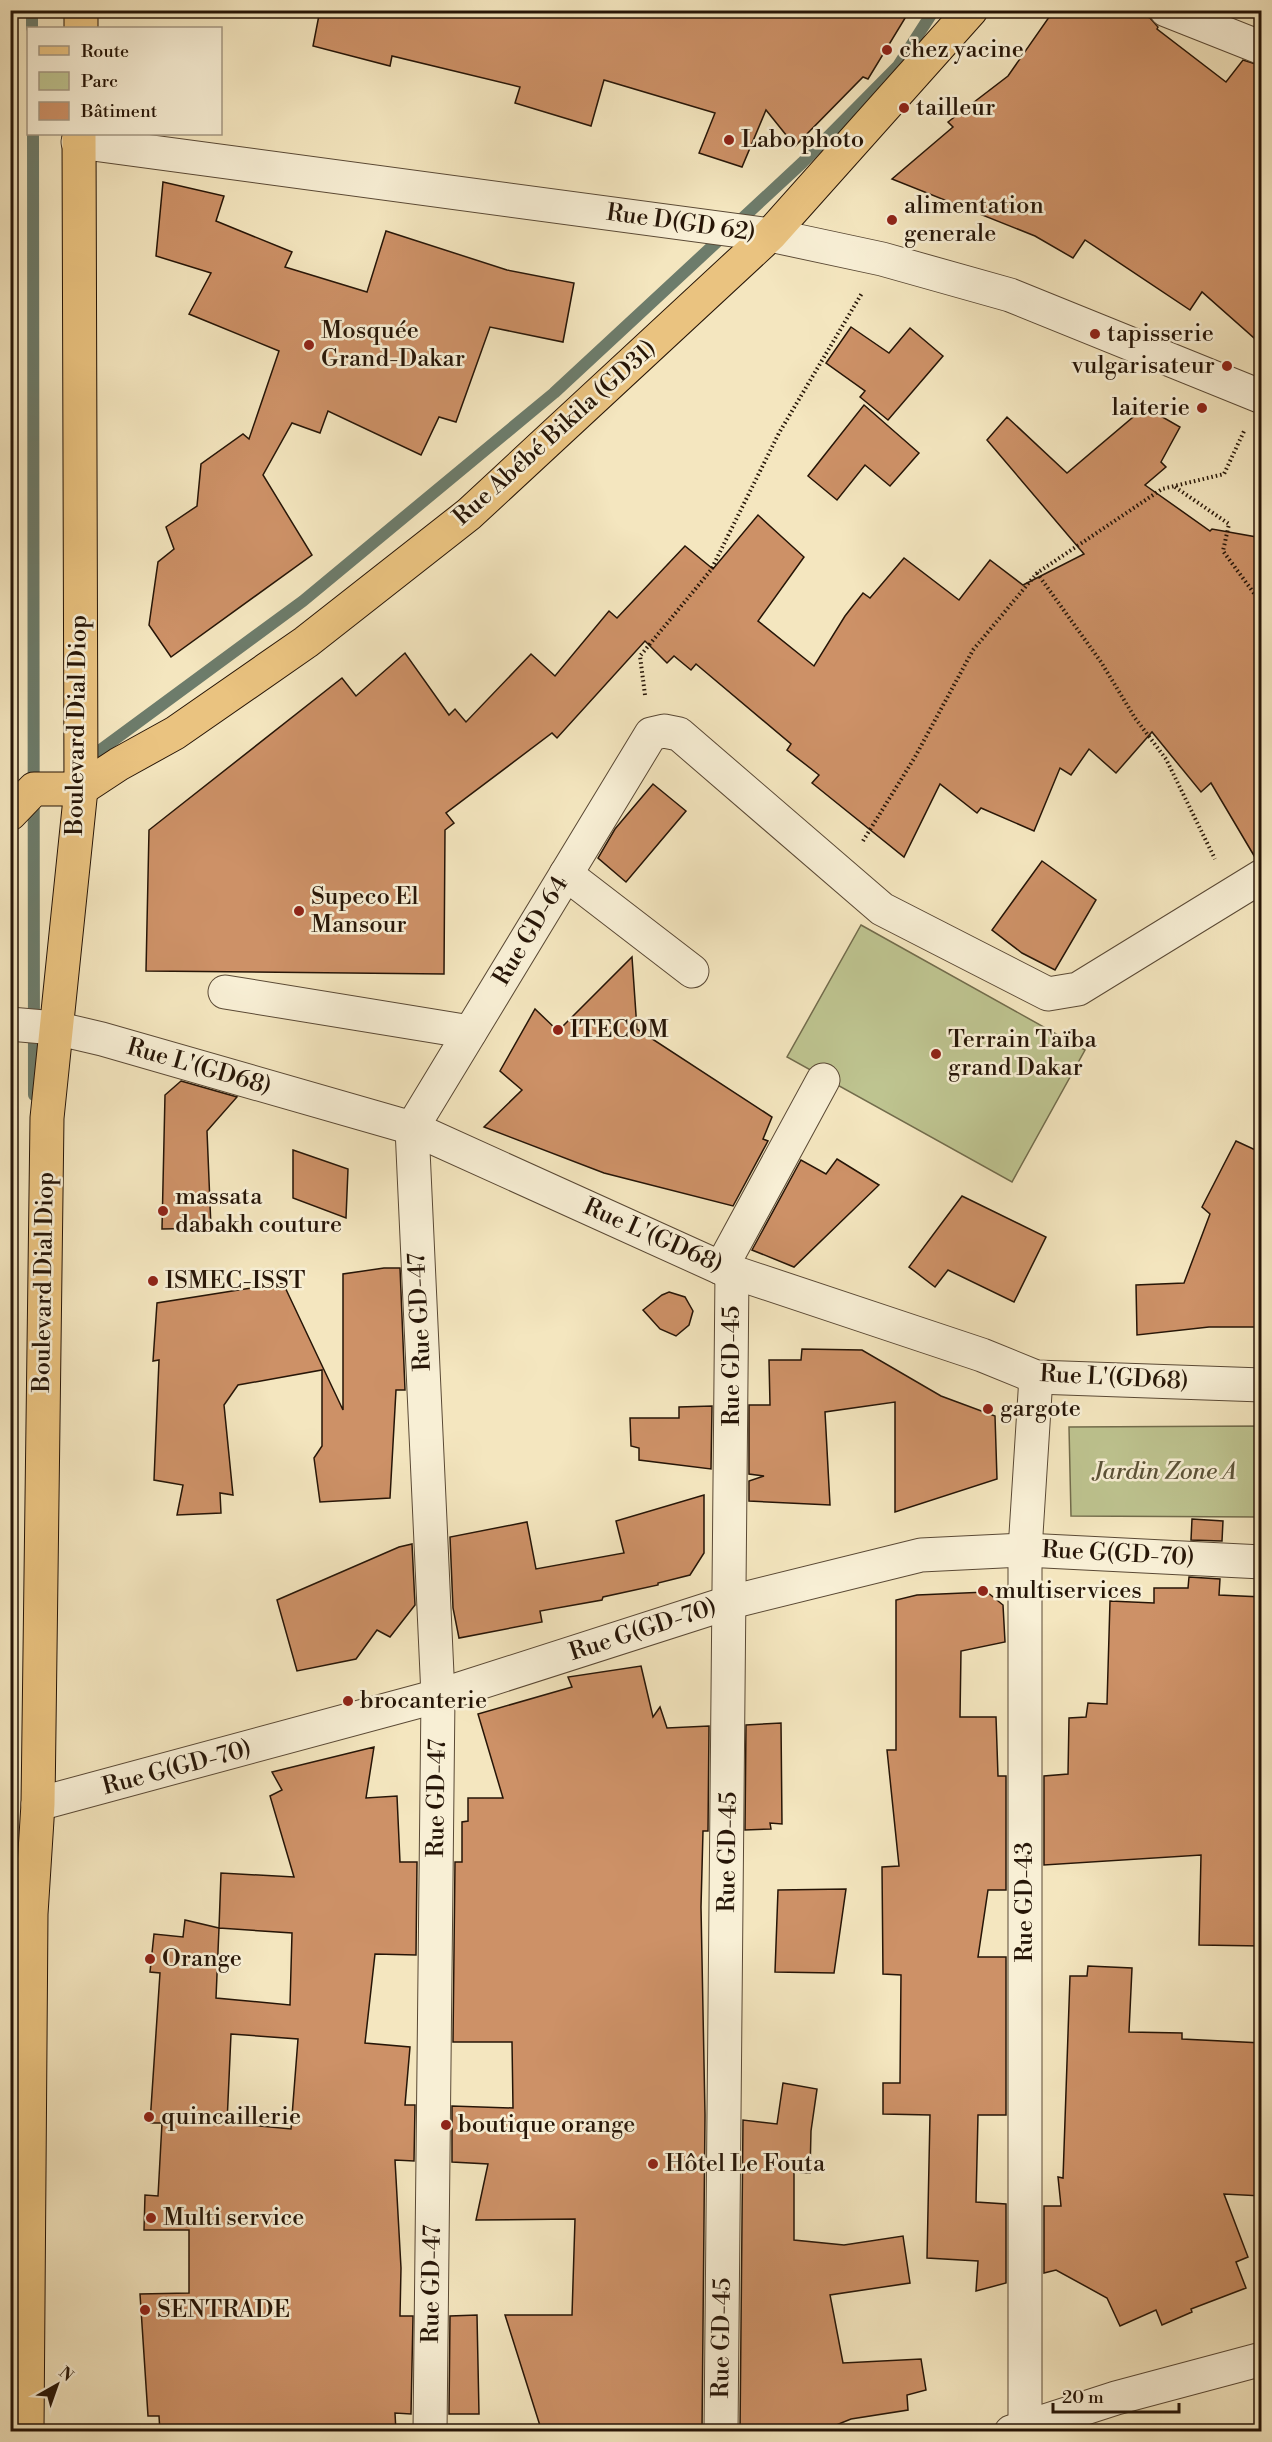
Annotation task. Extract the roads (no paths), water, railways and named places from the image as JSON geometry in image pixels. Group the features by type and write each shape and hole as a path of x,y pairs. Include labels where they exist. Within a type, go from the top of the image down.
{"main road":[{"path":"81,10 81,27"},
{"name":"Rue Abébé Bikila (GD31)","path":"81,789 118,764 175,733 306,642 469,514 770,235 971,10"},
{"name":"Boulevard Dial Diop","path":"27,2432 31,1914 38,1804 46,1118 81,789 79,138"},
{"path":"10,814 34,789 81,789"}],"street":[{"path":"1166,10 1262,48"},
{"name":"Rue D(GD 62)","path":"79,138 770,235 882,259 1010,295 1261,397"},
{"name":"Rue GD-64","path":"412,1128 651,734 664,731 679,734 882,909 1048,993 1078,988 1262,876"},
{"path":"566,874 692,971"},
{"path":"225,992 470,1032"},
{"name":"Rue L'(GD68)","path":"10,1024 56,1028 102,1039 412,1128 727,1270 982,1355 1036,1377 1262,1385"},
{"path":"727,1270 823,1080"},
{"name":"Rue GD-47","path":"412,1128 438,1696 430,2432"},
{"name":"Rue GD-45","path":"721,2432 730,1602 727,1270"},
{"name":"Rue GD-43","path":"1018,2429 1025,1550 1036,1377"},
{"name":"Rue G(GD-70)","path":"38,1804 438,1696 730,1602 921,1555 1025,1550 1262,1562"},
{"path":"1018,2429 1116,2398 1262,2359"}],"waterway":[{"path":"32,10 32,27"},
{"path":"84,762 303,601 554,393 802,163 898,66 934,10"},
{"path":"33,135 34,1095"}],"place":[{"name":"chez yacine","path":"887,50"},
{"name":"tailleur","path":"904,108"},
{"name":"Labo photo","path":"729,140"},
{"name":"alimentation generale","path":"892,220"},
{"name":"tapisserie","path":"1095,334"},
{"name":"Mosquée Grand-Dakar","path":"309,345"},
{"name":"vulgarisateur","path":"1227,366"},
{"name":"laiterie","path":"1202,408"},
{"name":"Supeco El Mansour","path":"299,911"},
{"name":"ITECOM","path":"558,1030"},
{"name":"Terrain Taïba grand Dakar","path":"936,1054"},
{"name":"massata dabakh couture","path":"163,1211"},
{"name":"ISMEC-ISST","path":"153,1281"},
{"name":"gargote","path":"988,1409"},
{"name":"multiservices","path":"983,1591"},
{"name":"brocanterie","path":"348,1701"},
{"name":"Orange","path":"150,1959"},
{"name":"quincaillerie","path":"149,2117"},
{"name":"boutique orange","path":"446,2125"},
{"name":"Hôtel Le Fouta","path":"653,2164"},
{"name":"Multi service","path":"151,2218"},
{"name":"SENTRADE","path":"145,2310"}],"park label":[{"name":"Jardin Zone A","path":"1165,1472"}]}
